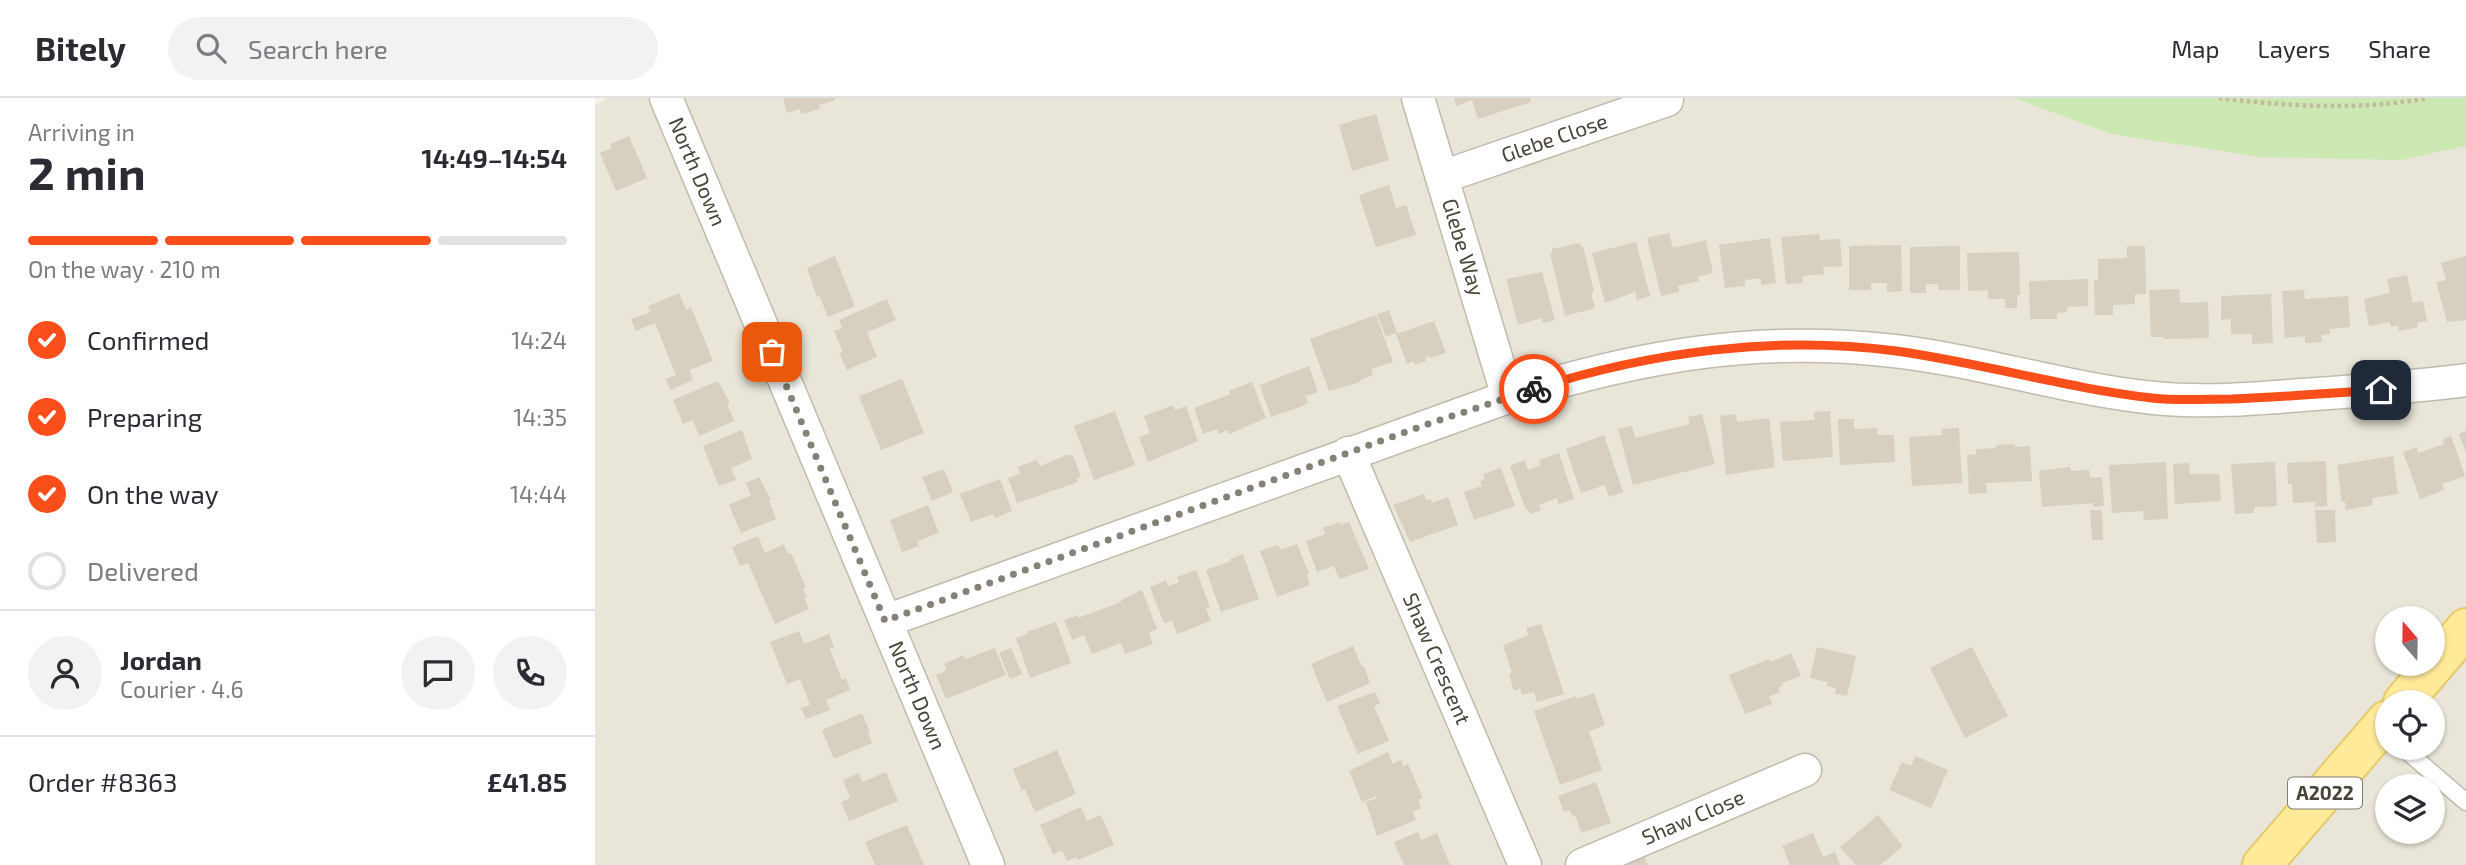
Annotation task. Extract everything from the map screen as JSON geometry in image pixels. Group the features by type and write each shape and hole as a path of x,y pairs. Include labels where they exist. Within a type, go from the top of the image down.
{"main road":[{"name":"A2022","path":"2419,690 2466,628"},
{"name":"A2022","path":"2262,865 2375,744"}],"street":[{"name":"North Down","path":"666,98 988,865"},
{"name":"Glebe Way","path":"1418,98 1508,397"},
{"name":"Glebe Close","path":"1442,177 1667,100"},
{"path":"885,621 1508,397 1591,372 1649,359 1760,347 1823,346 1892,351 2155,398 2278,397 2466,380"},
{"name":"Shaw Crescent","path":"1348,453 1525,865"},
{"name":"Shaw Close","path":"1582,865 1805,770"}],"lane":[{"path":"2425,760 2466,802"}],"path":[{"path":"2219,98 2270,104 2394,105 2427,98"}],"shaded area":[{"path":"608,98 2013,98 2111,134 2402,160 2466,146 2466,865 595,865 595,106"}],"green space":[{"path":"2013,98 2466,98 2466,146 2402,160 2261,157 2111,134"}],"building":[{"path":"783,98 835,100 819,105 820,109 801,114 800,109 787,113"},
{"path":"1454,98 1530,98 1531,102 1478,119 1472,100 1456,106"},
{"path":"1376,114 1389,160 1352,171 1339,125"},
{"path":"629,136 647,178 616,191 600,153 612,148 610,144"},
{"path":"1389,185 1396,208 1406,205 1416,235 1376,247 1359,195"},
{"path":"1669,233 1673,248 1706,240 1713,273 1697,277 1699,281 1678,286 1679,292 1661,296 1647,238"},
{"path":"1819,234 1820,240 1840,239 1842,266 1823,267 1824,274 1802,276 1803,283 1786,284 1781,237"},
{"path":"1770,238 1776,283 1761,285 1761,278 1745,280 1745,286 1725,288 1719,245"},
{"path":"1636,242 1650,296 1637,300 1635,292 1605,303 1592,253"},
{"path":"1580,243 1594,292 1591,293 1595,308 1565,316 1550,253 1552,249"},
{"path":"1901,245 1902,291 1887,292 1887,283 1871,283 1871,290 1849,290 1849,246"},
{"path":"1960,246 1960,290 1938,290 1938,284 1926,284 1926,293 1910,293 1910,247"},
{"path":"2127,246 2145,246 2146,294 2135,294 2135,304 2113,305 2113,315 2095,315 2094,280 2098,280 2098,259 2127,258"},
{"path":"2019,252 2020,295 2017,295 2017,308 2005,308 2005,299 1988,299 1988,290 1968,291 1967,253"},
{"path":"835,256 855,306 828,317 819,295 817,297 807,268"},
{"path":"2466,256 2466,320 2447,322 2436,282 2446,280 2441,263"},
{"path":"1542,272 1555,320 1543,323 1541,318 1518,325 1506,279"},
{"path":"2407,275 2413,303 2423,301 2427,321 2417,323 2418,327 2399,331 2398,325 2391,327 2390,322 2369,326 2364,299 2390,293 2387,279"},
{"path":"2088,279 2088,306 2067,307 2067,312 2057,313 2057,319 2030,319 2029,281"},
{"path":"2179,289 2180,303 2208,302 2209,338 2151,337 2149,290"},
{"path":"2304,290 2305,299 2348,296 2350,327 2329,329 2330,334 2321,335 2322,342 2305,343 2305,336 2285,338 2282,291"},
{"path":"679,293 686,310 691,307 713,361 689,370 693,380 670,390 666,379 676,375 655,323 636,331 631,319 651,312 648,306"},
{"path":"2271,294 2273,343 2252,344 2252,334 2231,334 2231,319 2221,320 2221,296"},
{"path":"887,299 896,320 867,332 877,357 847,370 839,353 843,352 834,331 842,328 839,320"},
{"path":"1389,310 1397,333 1386,337 1377,314"},
{"path":"1376,315 1393,362 1371,369 1373,375 1360,380 1361,382 1329,391 1310,339"},
{"path":"1434,321 1446,353 1425,357 1426,361 1415,365 1414,361 1407,364 1396,334"},
{"path":"1309,366 1318,392 1305,396 1308,403 1271,417 1260,385"},
{"path":"902,379 924,433 881,450 859,396"},
{"path":"718,381 730,403 727,404 734,421 699,436 693,420 683,424 673,400"},
{"path":"1252,382 1266,418 1229,434 1228,430 1219,434 1217,429 1203,434 1194,408 1231,394 1229,391"},
{"path":"1173,405 1175,410 1186,406 1198,441 1148,462 1139,437 1150,433 1144,416"},
{"path":"1115,411 1135,465 1094,480 1074,426"},
{"path":"1830,411 1833,457 1783,461 1780,422 1815,420 1814,412"},
{"path":"1702,414 1715,464 1633,485 1618,429 1632,426 1635,438 1690,424 1688,417"},
{"path":"1736,414 1737,422 1769,418 1775,467 1726,475 1720,416"},
{"path":"1838,419 1854,419 1854,429 1877,428 1877,435 1894,435 1895,462 1840,465"},
{"path":"1959,428 1962,483 1912,486 1909,437 1942,435 1942,429"},
{"path":"742,430 752,459 731,468 736,480 719,486 703,446"},
{"path":"2466,431 2466,453 2459,434"},
{"path":"1604,435 1623,492 1609,497 1605,485 1581,493 1566,449"},
{"path":"2451,436 2465,476 2442,484 2444,490 2420,499 2403,452 2417,447 2418,453 2444,444 2443,439"},
{"path":"2014,444 2015,447 2030,446 2032,481 1986,483 1987,493 1969,494 1967,455 1976,454 1976,449"},
{"path":"1559,453 1574,499 1559,504 1557,498 1539,505 1541,510 1530,514 1528,509 1526,510 1510,466 1525,460 1528,470 1541,465 1539,460"},
{"path":"1073,455 1081,477 1077,479 1078,482 1017,503 1008,478 1020,474 1018,467 1037,460 1040,466"},
{"path":"2393,456 2398,494 2372,498 2373,505 2346,510 2345,502 2342,502 2337,465"},
{"path":"2326,461 2327,506 2315,507 2315,502 2293,503 2292,484 2288,484 2287,463"},
{"path":"2166,462 2168,519 2144,520 2143,511 2112,513 2109,465"},
{"path":"2275,462 2277,506 2254,507 2254,513 2235,514 2231,464"},
{"path":"2189,463 2190,474 2219,474 2221,501 2175,504 2173,464"},
{"path":"2070,467 2071,471 2089,470 2090,478 2102,477 2104,506 2093,507 2093,503 2042,507 2039,471"},
{"path":"1501,468 1515,506 1474,520 1464,492 1482,486 1480,481 1485,479 1483,474"},
{"path":"944,469 953,492 932,501 922,477"},
{"path":"759,477 771,500 776,519 741,533 729,505 751,495 746,483"},
{"path":"1000,479 1012,511 995,518 993,514 971,522 960,494"},
{"path":"1424,494 1426,500 1431,499 1432,503 1448,497 1458,525 1410,542 1393,505"},
{"path":"928,505 939,533 918,541 919,546 902,552 890,520"},
{"path":"2090,510 2102,510 2103,540 2092,540"},
{"path":"2315,510 2335,510 2336,542 2317,543"},
{"path":"1340,522 1341,525 1349,522 1369,569 1339,579 1334,566 1317,572 1306,541 1325,534 1323,528"},
{"path":"758,536 765,553 784,544 788,554 791,553 806,587 803,588 807,597 804,598 809,609 775,624 748,563 740,566 732,547"},
{"path":"1297,544 1309,574 1310,585 1277,597 1260,551 1278,545 1280,550"},
{"path":"1243,554 1259,599 1221,612 1206,570"},
{"path":"1196,570 1210,607 1206,608 1211,621 1177,634 1172,621 1164,623 1150,587 1166,580 1168,586 1179,582 1177,577"},
{"path":"1142,590 1157,629 1149,633 1153,644 1125,654 1121,643 1092,654 1084,635 1072,640 1064,620 1078,615 1078,618 1121,602"},
{"path":"1056,622 1071,663 1030,678 1016,638"},
{"path":"1541,624 1564,694 1537,702 1534,692 1522,695 1520,688 1514,691 1509,674 1512,673 1503,645 1529,635 1526,628"},
{"path":"799,631 804,644 829,634 834,647 830,649 842,680 846,678 850,690 826,700 830,710 806,719 801,708 810,705 800,679 787,684 770,642"},
{"path":"1353,646 1370,683 1327,702 1311,664"},
{"path":"1817,647 1856,656 1847,696 1835,694 1836,688 1827,686 1827,682 1810,678"},
{"path":"1972,647 2008,716 1965,738 1930,668"},
{"path":"995,648 1006,675 946,699 936,675 947,670 944,664 964,655 965,659"},
{"path":"1011,648 1022,674 1010,679 999,653"},
{"path":"1791,653 1801,676 1782,683 1783,686 1778,688 1780,692 1769,697 1772,704 1745,714 1729,675"},
{"path":"1375,692 1380,703 1374,706 1389,741 1358,754 1337,706"},
{"path":"1594,693 1605,725 1589,731 1602,770 1560,785 1534,711 1576,696 1577,699"},
{"path":"862,713 872,743 834,759 822,730"},
{"path":"1057,750 1076,794 1035,812 1013,769"},
{"path":"1388,752 1393,764 1401,760 1403,766 1408,764 1423,798 1418,800 1421,808 1413,811 1416,820 1377,836 1366,802 1377,796 1362,802 1349,771"},
{"path":"1915,756 1948,770 1931,808 1889,790 1902,762 1911,766"},
{"path":"886,772 898,801 849,821 841,802 850,798 843,780 859,773 862,782"},
{"path":"1596,782 1611,823 1581,833 1575,815 1572,816 1570,810 1564,812 1558,796"},
{"path":"1081,807 1087,821 1101,815 1114,845 1078,860 1076,857 1067,861 1062,850 1053,855 1040,825"},
{"path":"1878,815 1903,846 1880,865 1856,865 1840,847"},
{"path":"907,825 924,865 875,865 865,842"},
{"path":"1418,832 1421,840 1437,833 1450,865 1404,865 1394,842"},
{"path":"1813,833 1823,857 1835,852 1840,865 1790,865 1782,846"},
{"path":"1643,855 1648,865 1619,865"}],"way so far":[{"path":"772,352 885,621 1422,426 1534,389"}],"route":[{"path":"1534,389 1591,372 1665,356 1760,347 1823,346 1916,354 2055,382 2155,398 2247,398 2381,390"}]}
